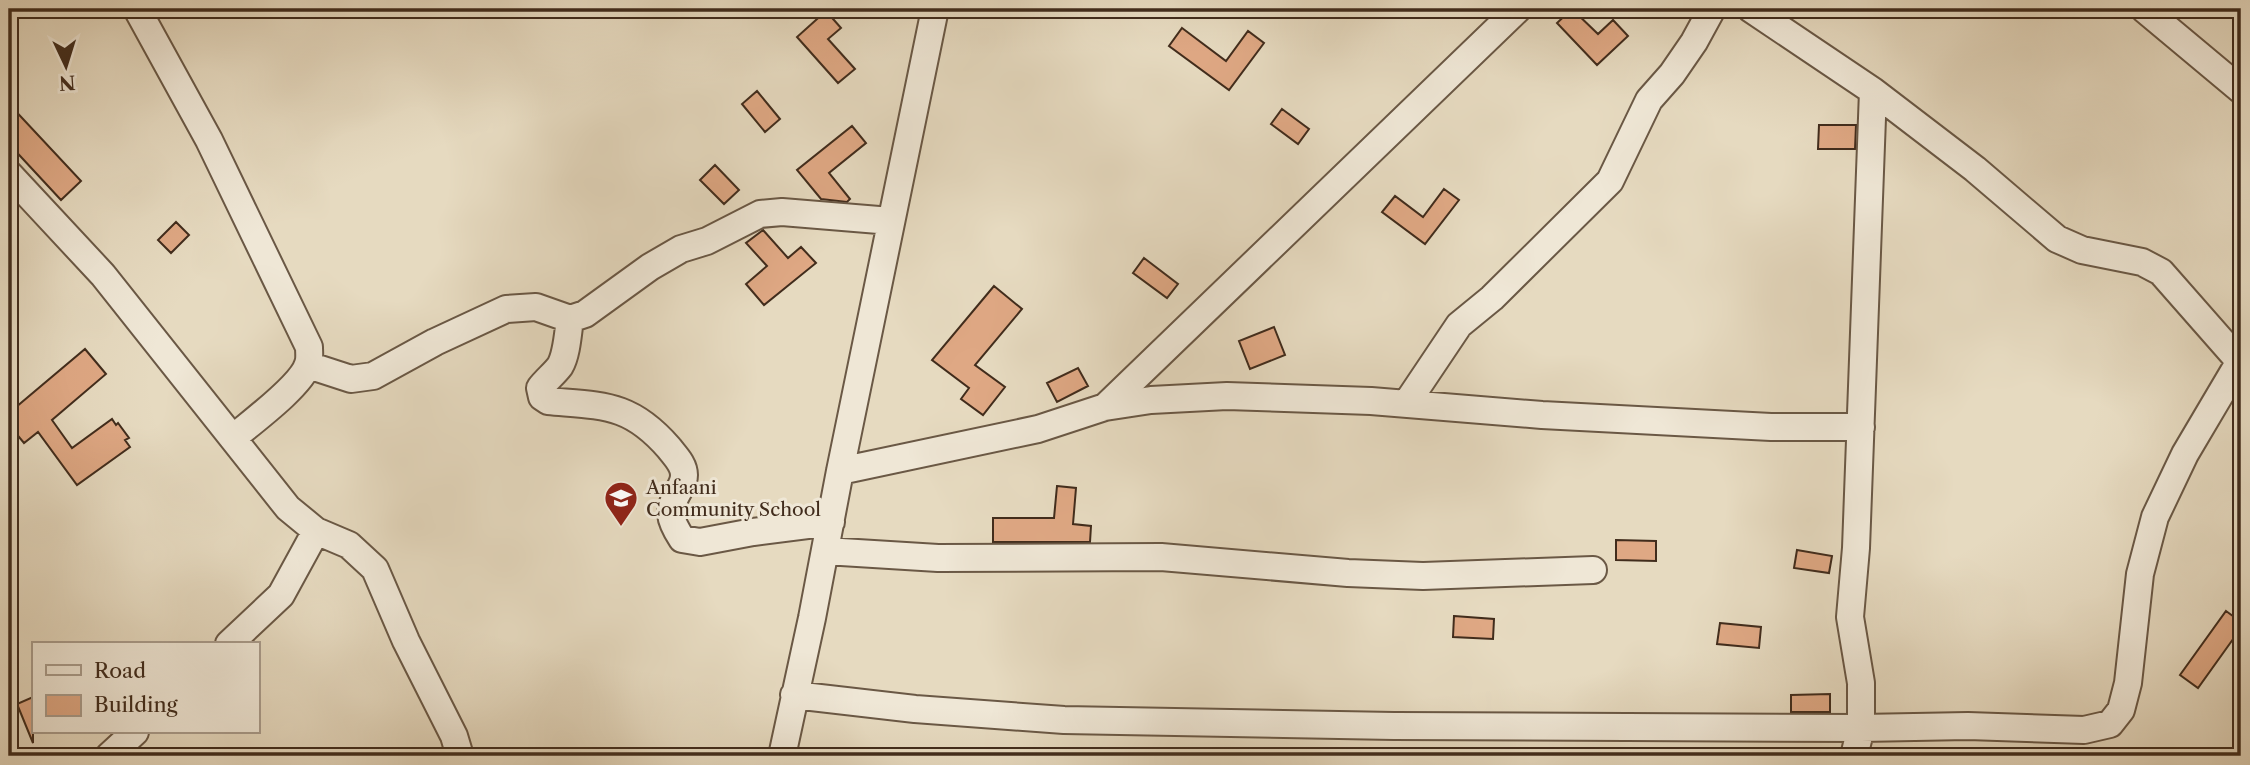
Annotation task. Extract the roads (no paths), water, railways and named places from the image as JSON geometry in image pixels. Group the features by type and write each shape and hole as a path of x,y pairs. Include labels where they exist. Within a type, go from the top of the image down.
{"street":[{"path":"138,9 209,140 309,347 308,365 282,397 234,437"},
{"path":"782,756 935,9"},
{"path":"1105,407 1518,9"},
{"path":"1406,404 1459,325 1492,298 1610,181 1649,100 1672,74 1712,9"},
{"path":"794,695 915,709 1064,720 1408,726 1968,726 2084,730 2110,724 2121,710 2128,683 2140,574 2155,517 2185,454 2240,362 2161,272 2142,262 2082,250 2057,239 1975,169 1873,91 1751,9"},
{"path":"2144,9 2241,90"},
{"path":"1854,756 1861,728 1861,683 1850,617 1856,548 1873,91"},
{"path":"9,174 103,275 288,508 316,531 349,545 375,569 406,641 454,736 460,756"},
{"path":"308,365 351,379 373,376 435,342 506,309 536,307 570,319 585,314 650,267 681,249 707,241 760,214 782,212 891,221"},
{"path":"570,319 560,366 540,388 542,397 548,401 602,406 633,416 652,429 681,463 685,472 670,509 672,524 682,539 700,541 831,522"},
{"path":"840,471 1038,429 1105,407 1151,400 1227,396 1406,404 1542,415 1771,427 1861,427"},
{"path":"231,642 281,595 316,531"},
{"path":"825,551 939,558 1161,557 1348,573 1423,576 1593,570"},
{"path":"109,756 133,734"}],"place":[{"name":"Anfaani Community School","path":"621,528"}]}
